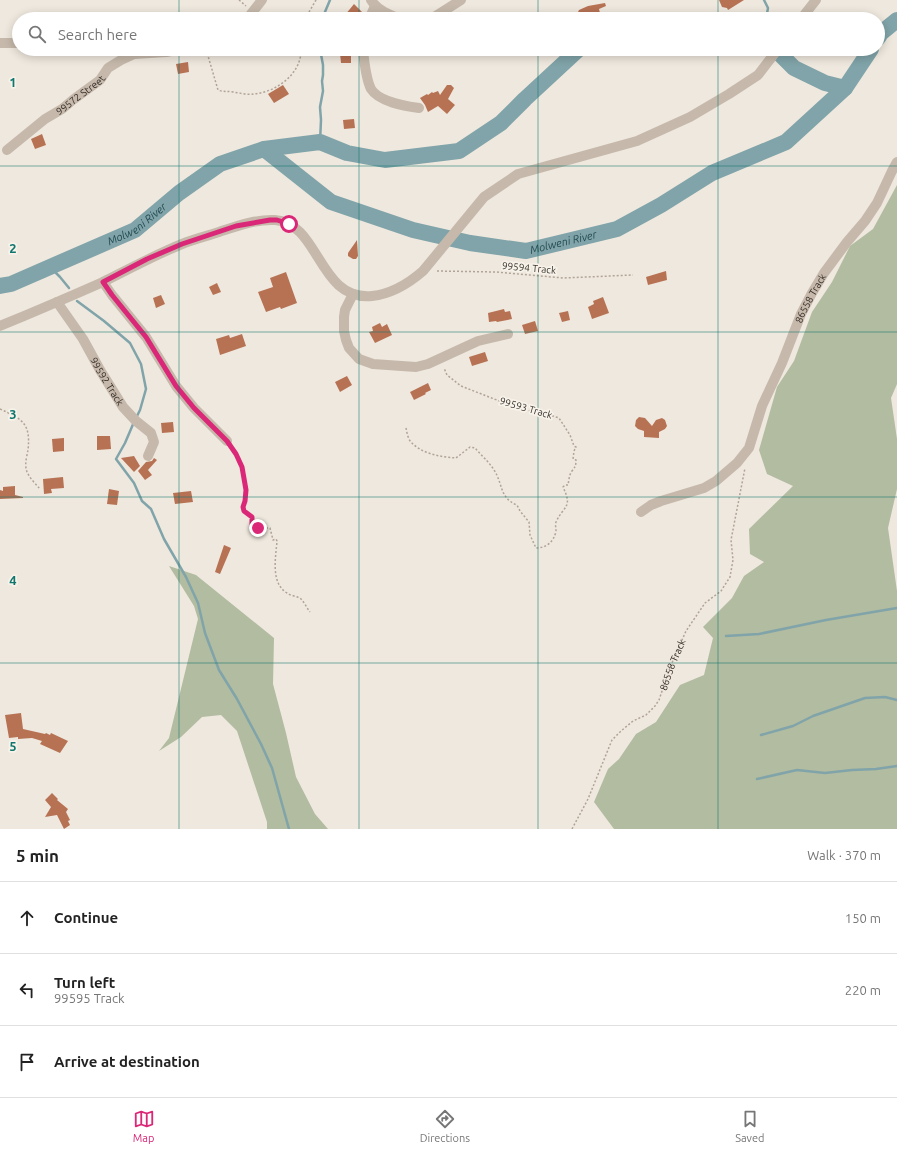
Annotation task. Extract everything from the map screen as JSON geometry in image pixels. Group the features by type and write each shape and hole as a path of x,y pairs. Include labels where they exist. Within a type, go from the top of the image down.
{"street":[{"path":"253,12 262,0"},
{"path":"442,12 461,0"},
{"path":"807,12 816,0"},
{"path":"373,3 386,12"},
{"path":"0,43 12,43"},
{"name":"99572 Street","path":"7,150 44,119 62,109 100,80 108,68 130,56"},
{"path":"364,56 371,88 378,96 400,105 419,108"},
{"path":"0,326 103,282 147,259 182,244 236,226 277,220 289,224 306,238 332,278 341,287 353,294 367,296 393,291 423,271 484,197 518,174 637,141 690,117 758,75 773,56"},
{"name":"86558 Track","path":"641,512 651,505 704,488 716,481 737,463 749,448 762,406 782,363 801,314 824,273 865,221 877,202 897,162"},
{"path":"103,282 146,337 176,386 194,408 227,441"},
{"path":"353,294 345,310 344,331 349,348 359,358 373,364 416,367 428,364 478,341 508,334"},
{"name":"99592 Track","path":"57,302 83,339 123,407 136,421 151,433 154,442 148,456"}],"path":[{"path":"309,12 316,0"},
{"path":"208,56 218,90 223,92 254,94 268,91 288,79 297,69 301,56"},
{"name":"99594 Track","path":"423,271 496,272 562,278 633,275"},
{"name":"99593 Track","path":"406,428 410,441 431,454 456,458 470,447 475,448 494,469 501,490 509,502 517,505 529,522 530,535 536,548 543,548 550,544 556,532 555,524 567,505 568,500 563,487 565,484 568,485 570,475 576,465 576,460 573,459 576,447 574,446 570,435 559,418 507,404 461,386 445,372 442,358"},
{"path":"0,409 17,417 25,424 29,442 26,469 28,474 40,489"},
{"path":"227,441 242,467 246,496 243,507 244,511 252,517 252,526 254,528 270,528 273,540 276,539 277,541 275,565 281,588 286,593 301,600 310,612"},
{"name":"86558 Track","path":"572,829 588,799 612,740 621,730 633,721 646,715 655,706 664,689 671,665 686,631 705,603 721,591 730,577 733,560 731,540 742,487"}],"green space":[{"path":"897,185 897,384 891,398 897,439 897,489 888,528 897,591 897,829 614,829 594,802 608,769 619,759 636,734 656,722 680,685 704,675 713,638 703,627 732,598 744,576 764,562 750,554 749,529 793,486 767,474 759,450 777,387 794,361 812,312 832,282 850,246 873,229"},
{"path":"169,566 196,575 274,638 273,684 296,777 315,814 328,829 267,829 267,822 237,731 221,715 202,717 181,737 159,751 169,738 198,619 194,606"}],"building":[{"path":"719,0 744,0 728,10 727,8 722,7"},
{"path":"605,3 606,6 599,9 600,12 578,12 579,10 588,6"},
{"path":"354,4 362,12 347,12"},
{"path":"340,56 351,56 351,63 341,63"},
{"path":"188,62 189,72 178,74 176,64"},
{"path":"283,85 289,94 274,103 268,94"},
{"path":"447,85 451,85 454,88 448,99 455,105 447,114 438,106 428,112 420,98 432,92 438,91 440,95"},
{"path":"354,119 355,128 344,129 343,120"},
{"path":"42,134 46,145 35,149 31,139"},
{"path":"357,240 358,256 356,259 353,259 348,256 348,253"},
{"path":"666,271 667,280 648,285 646,277"},
{"path":"286,272 297,303 281,309 280,307 266,312 258,292 273,287 270,278"},
{"path":"217,283 221,292 213,295 209,287"},
{"path":"161,295 165,304 156,308 153,298"},
{"path":"603,297 609,313 592,319 588,307 594,304 593,301"},
{"path":"504,309 505,312 510,311 512,319 489,322 488,313"},
{"path":"568,311 570,320 562,322 559,313"},
{"path":"535,321 538,331 525,334 522,325"},
{"path":"380,323 382,327 387,324 392,335 375,343 369,332 373,331 372,327"},
{"path":"242,334 246,346 220,355 216,339 229,335 230,338"},
{"path":"485,352 488,361 472,366 469,357"},
{"path":"347,376 352,385 340,392 335,382"},
{"path":"428,383 431,390 414,400 410,392"},
{"path":"639,417 645,418 652,426 656,420 662,418 665,420 667,426 659,432 659,438 644,437 644,431 635,426 636,420"},
{"path":"173,422 174,432 162,433 161,423"},
{"path":"97,436 110,436 111,449 97,450"},
{"path":"64,438 64,451 53,452 52,439"},
{"path":"134,456 140,466 134,472 121,458"},
{"path":"154,458 157,460 148,470 152,475 145,480 138,471 146,462 152,461"},
{"path":"63,477 64,488 51,489 52,493 44,494 43,479"},
{"path":"15,486 15,495 23,498 0,499 0,490 3,491 3,487"},
{"path":"109,489 119,491 117,505 107,504"},
{"path":"191,491 193,502 175,504 173,493"},
{"path":"224,545 231,548 220,574 215,572"},
{"path":"21,713 23,729 50,735 51,733 68,741 60,753 40,744 42,741 32,738 9,738 5,715"},
{"path":"52,793 58,799 57,800 68,809 66,812 70,820 68,821 70,825 64,829 57,815 45,817 51,807 45,800"}],"waterway":[{"path":"325,12 330,0"},
{"path":"764,0 768,8 767,12"},
{"name":"Molweni River","path":"885,30 897,20"},
{"path":"320,142 320,107 323,91 323,65 321,56"},
{"name":"Molweni River","path":"264,149 320,142 347,153 385,160 459,151 501,123 571,56"},
{"name":"Molweni River","path":"782,56 794,68 825,83 845,88"},
{"name":"Molweni River","path":"0,286 11,284 135,230 179,193 220,164 264,149 331,202 413,230 470,243 526,251 617,229 661,205 712,173 786,142 845,88 866,56"},
{"path":"50,267 69,288"},
{"path":"77,301 130,343 141,364 146,389 136,418"},
{"path":"134,422 116,459 134,483 142,501 151,509 164,539 186,577 198,603 205,633 219,670 237,699 272,768 289,829"},
{"path":"726,636 759,634 826,620 897,608"},
{"path":"761,735 793,726 813,716 865,698 885,697 897,700"},
{"path":"757,779 797,770 825,773 897,766"}],"route":[{"path":"258,528 254,528 252,526 252,517 244,511 243,504 245,501 246,490 243,480 242,467 236,454 227,441 194,408 176,386 146,337 103,282 147,259 182,244 236,226 270,220 277,220 289,224"}]}
